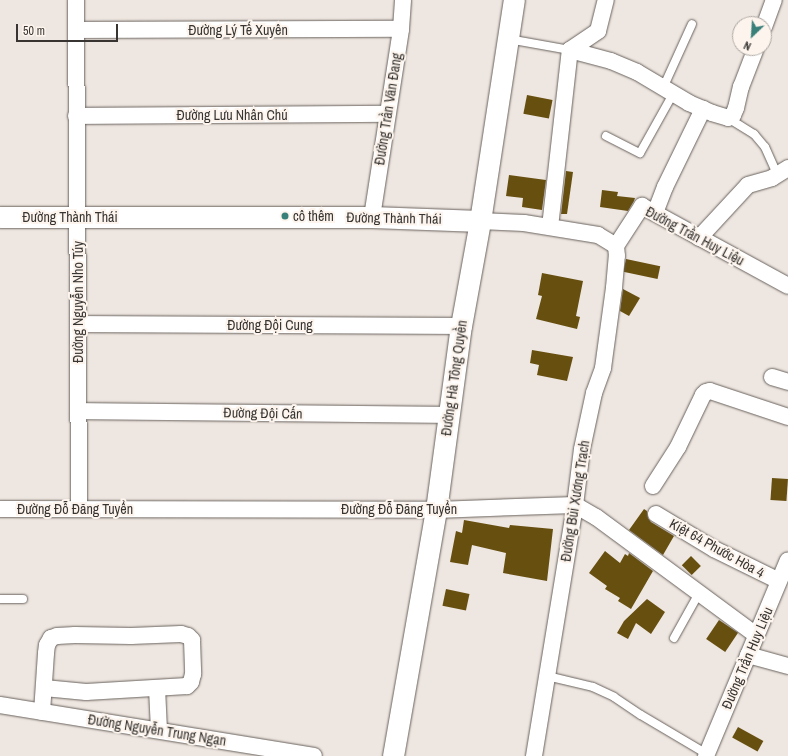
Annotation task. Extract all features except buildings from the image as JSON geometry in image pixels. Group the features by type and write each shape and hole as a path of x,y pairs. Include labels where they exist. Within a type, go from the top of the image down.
{"street":[{"name":"Đường Nguyễn Nho Túy","path":"76,0 79,509"},
{"name":"Đường Trần Văn Đang","path":"372,217 401,29 403,0"},
{"name":"Đường Hà Tông Quyền","path":"393,756 436,510 461,326 480,221 514,0"},
{"path":"550,227 570,50 598,31 606,0"},
{"path":"768,16 774,0"},
{"name":"Đường Lý Tế Xuyên","path":"76,30 401,29"},
{"path":"570,50 611,61 637,72 668,91 704,110 728,118 732,115 736,108 741,87 753,56"},
{"path":"655,213 665,187 704,110"},
{"name":"Đường Lưu Nhân Chú","path":"76,116 387,114"},
{"path":"699,238 748,185 783,171"},
{"name":"Đường Trần Huy Liệu","path":"616,246 642,206 788,286"},
{"name":"Đường Thành Thái","path":"0,217 372,217 524,223 598,235 616,246"},
{"name":"Đường Bùi Xương Trạch","path":"534,756 575,505 582,448 594,393 603,368 615,282 617,256 616,246"},
{"name":"Đường Đội Cung","path":"78,324 461,326"},
{"path":"772,377 788,382"},
{"path":"653,486 678,447 706,392 788,417"},
{"name":"Đường Đội Cấn","path":"78,411 448,416"},
{"path":"575,505 596,517 756,635"},
{"name":"Đường Đỗ Đăng Tuyển","path":"0,509 436,510 575,505"},
{"name":"Kiệt 64 Phước Hòa 4","path":"656,514 714,549 783,578"},
{"name":"Đường Trần Huy Liệu","path":"706,755 756,635 783,578 788,560"},
{"path":"42,712 47,645 51,638 58,636 181,634 188,636 192,640 193,674 191,682 182,688 86,692 44,688"},
{"path":"748,655 788,666"},
{"path":"157,688 159,730"},
{"name":"Đường Nguyễn Trung Ngạn","path":"0,705 314,756"}],"lane":[{"path":"606,136 640,153 668,91 692,24"},
{"path":"508,39 570,50"},
{"path":"728,118 754,134 783,171"},
{"path":"674,638 699,593"},
{"path":"0,599 23,599"},
{"path":"547,676 593,688 614,697 706,755"}],"place":[{"name":"cô thêm","path":"285,216"}]}
